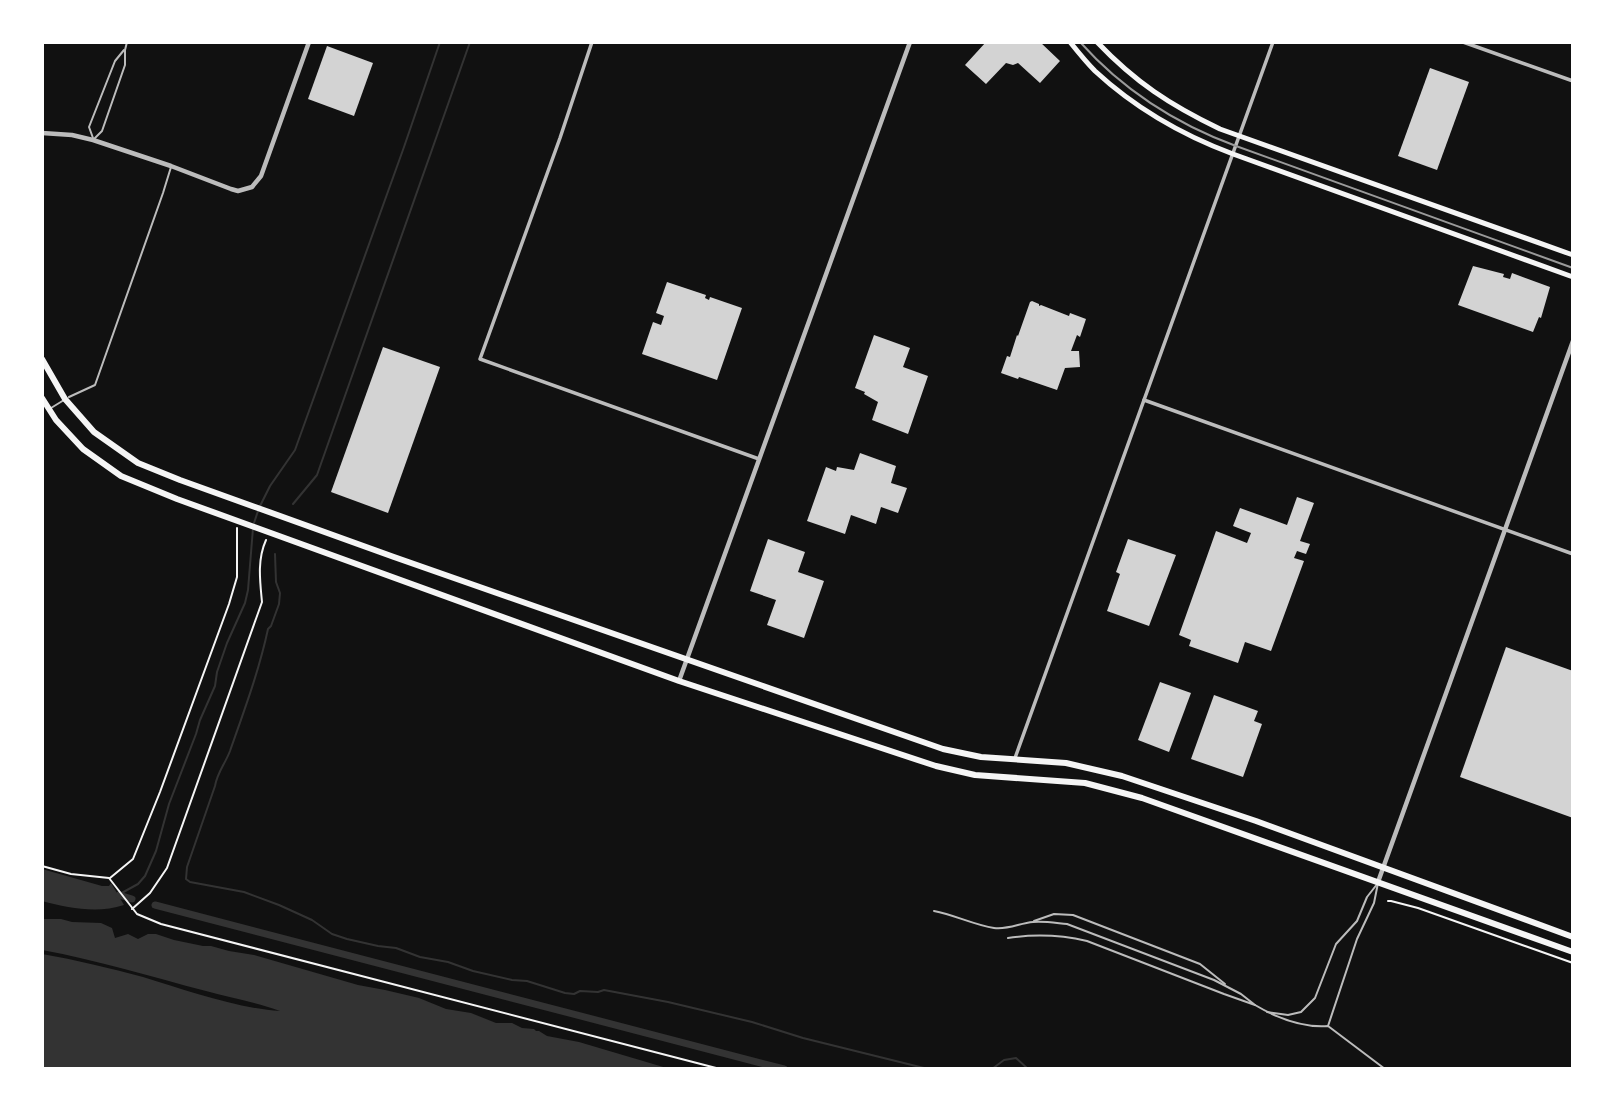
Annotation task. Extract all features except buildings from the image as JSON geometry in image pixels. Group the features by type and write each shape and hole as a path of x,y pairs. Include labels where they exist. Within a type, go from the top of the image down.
{"main road":[{"path":"1070,42 1093,69 1121,93 1180,132 1233,155 1573,277"},
{"path":"1097,42 1132,76 1168,102 1208,123 1573,255"},
{"path":"42,359 65,399 94,432 138,463 180,480 943,749 981,757 1066,763 1122,776 1256,821 1573,937"},
{"path":"42,398 83,449 121,476 267,532 679,681 936,766 975,775 1085,783 1132,795 1573,952"}],"street":[{"path":"42,133 93,140 238,191 252,187 261,176 309,42"},
{"path":"592,42 480,359 759,459"},
{"path":"679,681 910,42"},
{"path":"1015,760 1273,42"},
{"path":"1464,42 1573,81"},
{"path":"1378,882 1573,341"},
{"path":"1144,400 1573,554"}],"lane":[{"path":"125,50 115,61 89,128 93,140 102,131 125,65 127,42"},
{"path":"50,408 95,385 171,166"},
{"path":"1268,1012 1288,1015 1301,1012 1315,998 1336,944 1357,921 1367,897 1378,882"},
{"path":"1328,1026 1357,939 1374,903 1378,882"},
{"path":"934,911 996,928 1017,926 1054,914 1073,915 1200,964 1228,987"},
{"path":"1031,922 1067,924 1214,979 1285,1020 1318,1027 1328,1026 1383,1069"},
{"path":"1008,938 1036,935 1071,937 1087,941 1255,1005"}],"path":[{"path":"109,878 133,859 229,604 237,577 237,521"},
{"path":"132,909 150,893 167,868 261,602 261,551 267,532"},
{"path":"42,866 71,874 109,878 136,914 161,924 720,1069"},
{"path":"1388,901 1418,908 1573,963"}],"shaded area":[{"path":"42,869 102,886 109,886 111,883 124,905 93,910 42,901"},
{"path":"42,919 101,923 112,928 115,938 128,934 138,939 148,934 156,934 254,955 358,985 419,998 446,1009 471,1013 496,1023 512,1023 522,1028 534,1029 547,1036 579,1042 670,1069 42,1069 42,954 131,974 228,1002 280,1011 42,950"}],"waterway":[{"path":"260,506 270,486 295,450 440,42"},
{"path":"293,504 317,475 470,42"},
{"path":"254,523 258,511"},
{"path":"118,895 138,884 145,876 156,851 169,804 215,686 227,643 245,603 253,528"},
{"path":"275,554 279,604 268,629 241,721 217,777 187,867 186,879 244,892 279,905 312,920 332,934 347,939 396,948 420,957 512,980 527,981 565,993 604,990 668,1002 928,1069"},
{"path":"119,895 132,899"},
{"path":"155,905 784,1069"},
{"path":"992,1069 1004,1060 1016,1058 1028,1069"}],"tram line":[{"path":"1080,42 1132,90 1192,127 1236,146 1573,268"}]}
